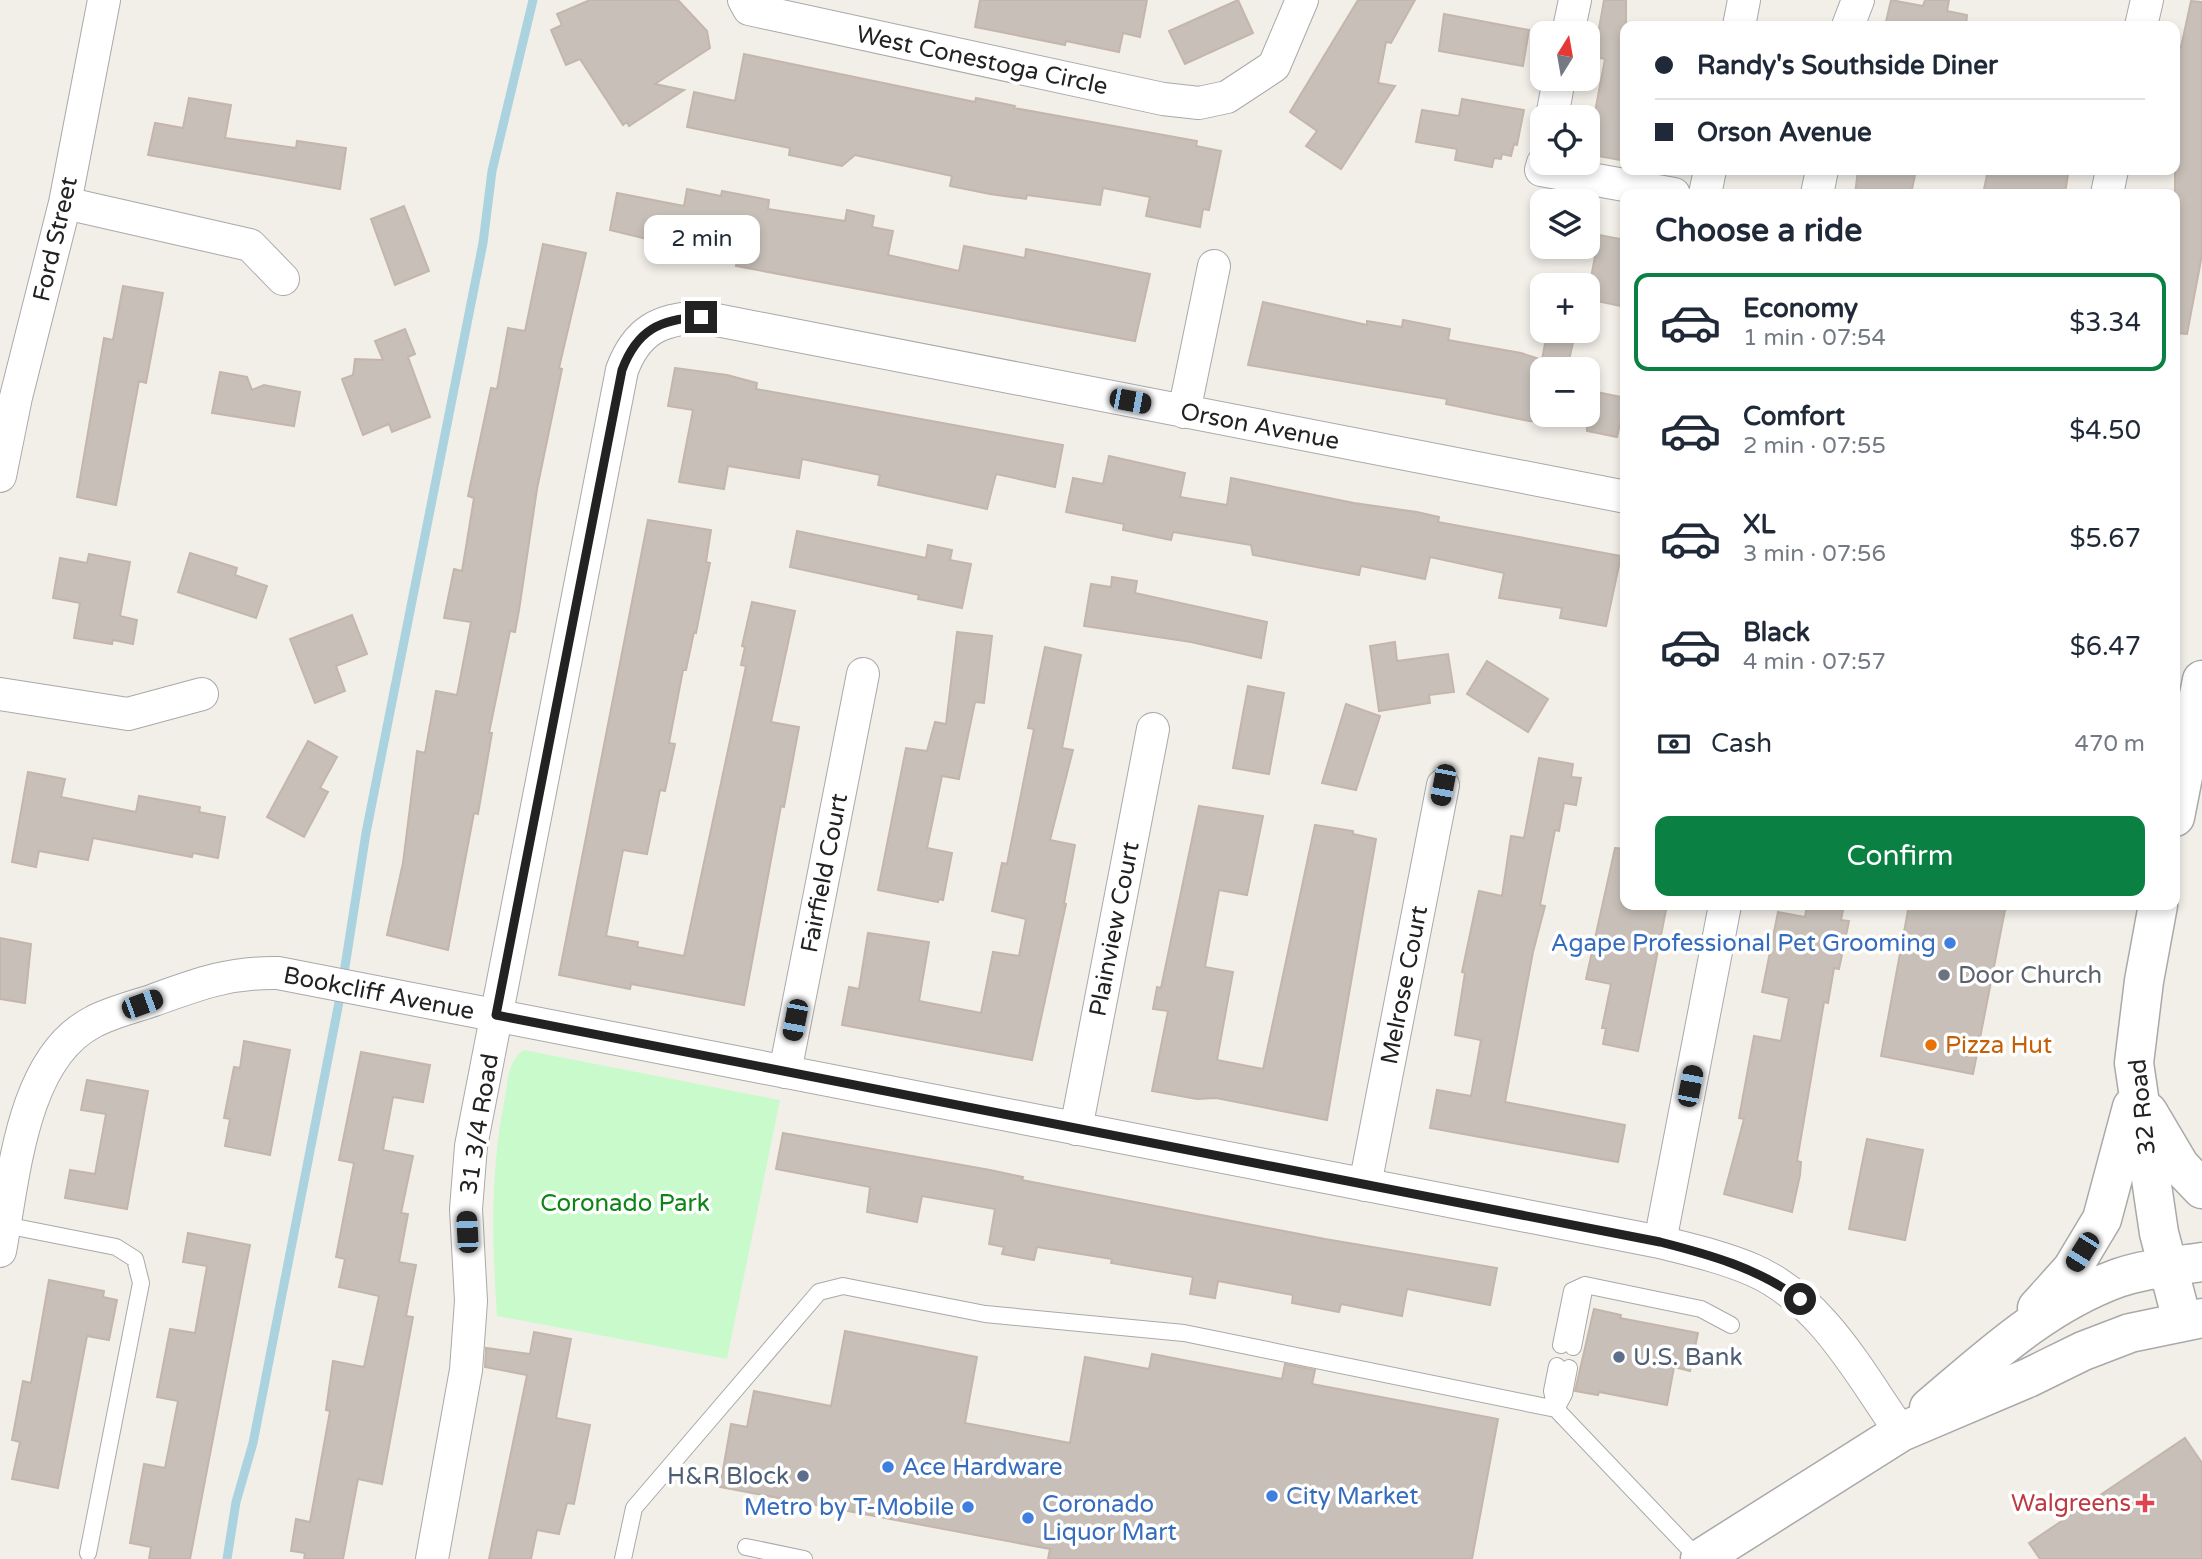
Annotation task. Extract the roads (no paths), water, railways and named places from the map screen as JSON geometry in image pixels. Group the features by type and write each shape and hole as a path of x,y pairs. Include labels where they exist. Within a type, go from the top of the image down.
{"street":[{"name":"Ford Street","path":"0,476 16,397 65,203 104,0"},
{"name":"West Conestoga Circle","path":"744,0 749,9 1163,99 1199,103 1227,97 1274,66 1302,0"},
{"path":"1571,21 1575,0"},
{"path":"1740,21 1744,0"},
{"path":"1850,21 1858,0"},
{"path":"2142,21 2147,0"},
{"path":"1584,175 1650,189"},
{"path":"65,203 250,245 283,279"},
{"path":"1184,412 1214,265"},
{"name":"Orson Avenue","path":"649,330 673,318 701,317 1620,496"},
{"name":"31 3/4 Road","path":"432,1559 463,1399 471,1301 467,1196 471,1146 622,370 630,350 649,330"},
{"name":"Fairfield Court","path":"785,1072 863,674"},
{"path":"2180,792 2202,680"},
{"path":"0,694 128,714 202,694"},
{"name":"Plainview Court","path":"1076,1129 1153,729"},
{"name":"Melrose Court","path":"1366,1185 1443,785"},
{"path":"1660,1242 1724,910"},
{"name":"32 Road","path":"1901,1432 2028,1378 2083,1351 2130,1333 2192,1319 2185,1264 2159,1233 2136,1091 2134,1063 2138,1020 2157,910"},
{"name":"Bookcliff Avenue","path":"3,1238 36,1084 51,1059 71,1037 93,1022 214,978 243,972 278,973 1660,1242 1726,1259 1755,1271 1800,1299 1836,1339 1901,1432"},
{"path":"2136,1091 2180,1166 2202,1189"},
{"path":"2007,1341 2072,1269 2102,1219 2136,1091"},
{"name":"32 Road","path":"1700,1559 1901,1432 2007,1341 2074,1297 2120,1278 2185,1264"}],"lane":[{"path":"3,1238 116,1247 135,1259 141,1283 88,1553"},
{"path":"1567,1346 1572,1291 1585,1285 1701,1309 1731,1325"},
{"path":"623,1559 634,1508 819,1292 843,1286 985,1314 1184,1333 1503,1395 1556,1409 1700,1559"},
{"path":"1556,1409 1564,1394 1563,1367"},
{"path":"746,1547 793,1558"}],"waterway":[{"path":"227,1559 236,1502 253,1443 341,992 366,833 483,243 492,171 533,0"}],"place":[{"name":"Agape Professional Pet Grooming","path":"1950,943"},
{"name":"Door Church","path":"1944,975"},
{"name":"Pizza Hut","path":"1931,1045"},
{"name":"U.S. Bank","path":"1619,1357"},
{"name":"Ace Hardware","path":"888,1467"},
{"name":"H&R Block","path":"803,1476"},
{"name":"City Market","path":"1272,1496"},
{"name":"Walgreens","path":"2145,1503"},
{"name":"Metro by T-Mobile","path":"968,1507"},
{"name":"Coronado Liquor Mart","path":"1028,1518"}],"park label":[{"name":"Coronado Park","path":"625,1203"}]}
